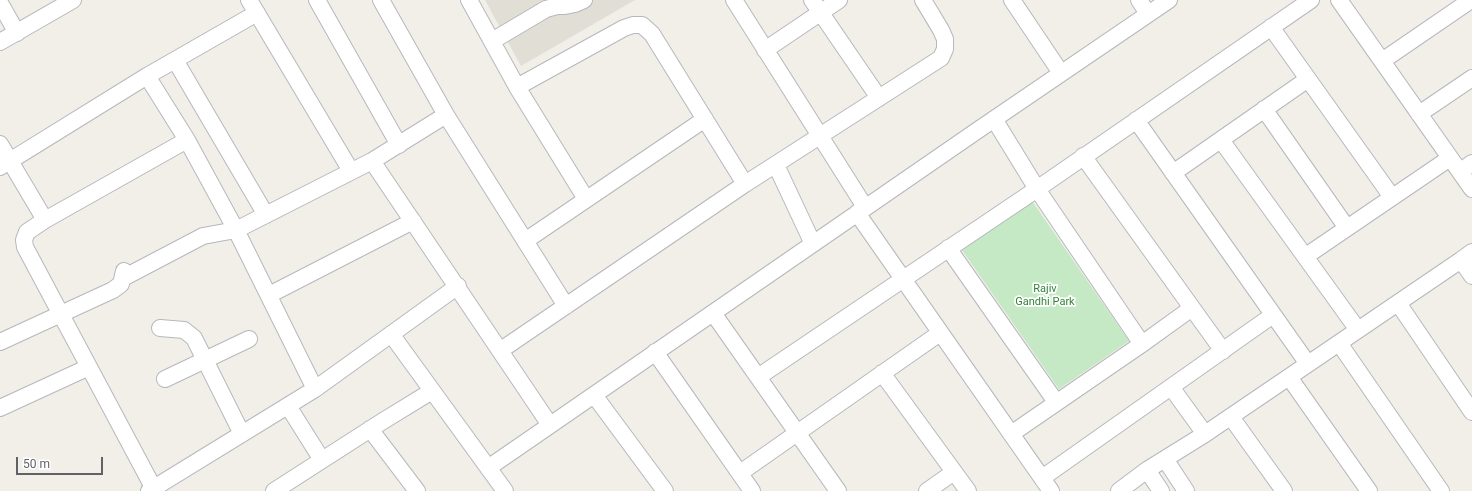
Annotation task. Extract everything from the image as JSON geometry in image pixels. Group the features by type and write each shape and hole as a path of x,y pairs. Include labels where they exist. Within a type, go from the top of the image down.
{"street":[{"path":"0,42 74,0"},
{"path":"317,0 399,145"},
{"path":"381,0 446,115 566,306"},
{"path":"469,0 517,87 586,199"},
{"path":"492,41 546,9 575,4 584,0"},
{"path":"734,0 820,137 902,280 1049,488 1171,387 1273,315"},
{"path":"765,50 817,6 840,0"},
{"path":"501,350 745,184 941,58 945,49 945,40 941,30 923,0"},
{"path":"1012,0 1061,73"},
{"path":"1139,0 1148,14"},
{"path":"488,468 861,210 1169,0"},
{"path":"758,377 1037,189 1311,0"},
{"path":"1382,61 1471,0"},
{"path":"1345,2 1382,61 1450,158 1466,167 1472,189"},
{"path":"0,4 17,33"},
{"path":"817,6 879,98"},
{"path":"5,164 175,60 253,7 351,171"},
{"path":"517,87 624,28 633,25 642,25 652,34 745,184"},
{"path":"1271,27 1392,197"},
{"path":"175,60 266,215"},
{"path":"147,76 187,140 236,230 315,389"},
{"path":"1419,114 1472,78"},
{"path":"1174,173 1308,79"},
{"path":"1264,109 1347,228"},
{"path":"0,342 113,290 121,284 123,274 204,236 236,230 266,215 372,161 446,115"},
{"path":"525,241 705,119"},
{"path":"994,119 1037,189 1142,344"},
{"path":"1136,120 1308,364"},
{"path":"187,140 45,220 27,232 24,240 25,247 152,490 315,389 458,286"},
{"path":"1221,140 1358,330"},
{"path":"0,144 5,164 45,220"},
{"path":"1083,156 1223,351"},
{"path":"1306,256 1450,158"},
{"path":"372,161 458,286 550,425"},
{"path":"776,164 813,244"},
{"path":"269,295 413,221"},
{"path":"948,248 1056,402"},
{"path":"1119,491 1147,470 1231,417 1466,256 1472,276"},
{"path":"1398,303 1472,412"},
{"path":"1011,434 1192,308"},
{"path":"713,313 838,491"},
{"path":"160,328 177,328 184,330 194,338 242,434"},
{"path":"740,473 940,333"},
{"path":"391,334 505,491"},
{"path":"165,379 206,361 249,339"},
{"path":"1339,343 1442,491"},
{"path":"655,352 752,491"},
{"path":"0,408 89,367"},
{"path":"882,373 968,491"},
{"path":"1289,377 1369,491"},
{"path":"1171,387 1205,434"},
{"path":"274,491 370,429 432,392"},
{"path":"594,395 665,491"},
{"path":"288,406 322,460"},
{"path":"1231,417 1284,491"},
{"path":"370,429 411,489"},
{"path":"1165,459 1186,491"},
{"path":"1147,470 1161,491"},
{"path":"927,491 954,472"}],"shaded area":[{"path":"485,0 635,0 521,66"}],"green space":[{"name":"Rajiv Gandhi Park","path":"1032,201 1129,341 1059,389 962,250"}]}
